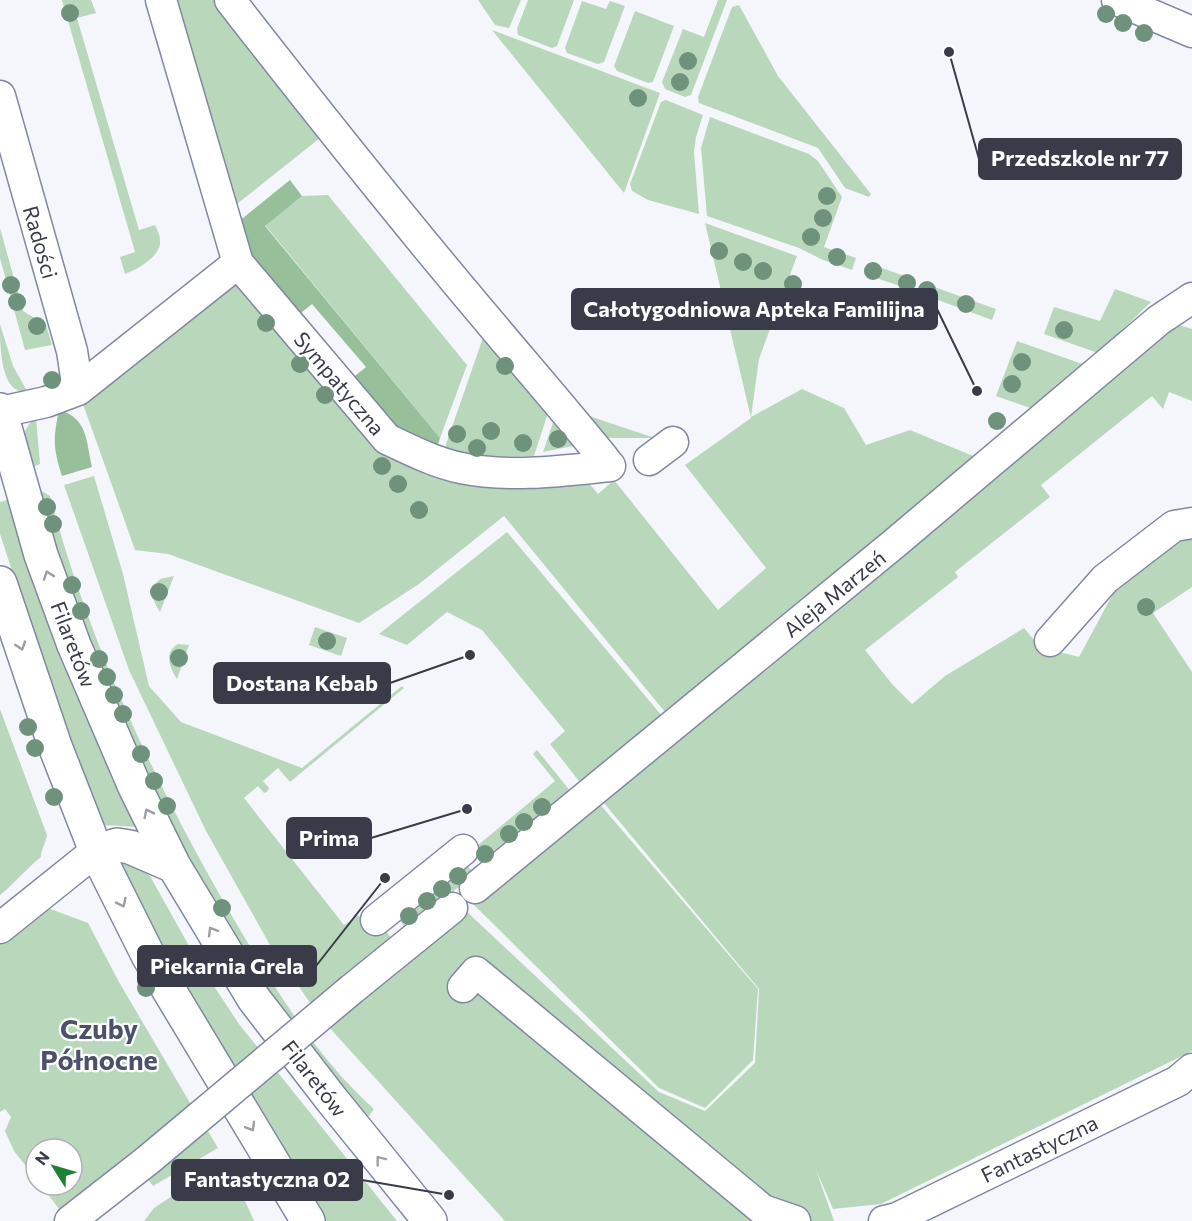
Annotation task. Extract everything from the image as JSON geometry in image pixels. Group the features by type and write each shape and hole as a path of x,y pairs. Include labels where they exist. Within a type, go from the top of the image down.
{"main road":[{"name":"Filaretów","path":"0,411 41,555 74,645 131,777 174,866 254,999 346,1118 430,1221"},
{"path":"0,583 52,736 96,851 149,957 308,1221"},
{"path":"96,851 117,845 130,847 174,866"}],"street":[{"name":"Sympatyczna","path":"161,0 238,263 387,439 459,468 480,471 502,473 610,466 350,152 230,0"},
{"path":"1118,0 1192,32"},
{"name":"Radości","path":"0,96 71,321 72,351 78,390"},
{"path":"0,411 46,402 78,390 238,263"},
{"name":"Aleja Marzeń","path":"475,888 896,543 1159,320 1192,298"},
{"path":"649,460 673,441"},
{"path":"1050,641 1105,579 1174,526 1192,523"},
{"path":"376,920 463,850"},
{"path":"0,928 96,851"},
{"path":"70,1221 148,1160 452,908"},
{"path":"463,987 476,972 586,1080 763,1210 795,1221"},
{"name":"Fantastyczna","path":"884,1221 897,1218 1178,1081 1192,1069"}],"green space":[{"path":"62,0 91,0 96,13 77,18 139,230 155,225 160,236 160,246 153,256 125,274 120,257 135,252"},
{"path":"175,0 216,0 325,134 237,204 234,204"},
{"path":"478,0 521,0 509,28 495,25"},
{"path":"528,0 574,0 557,46 552,48 518,35 517,29"},
{"path":"718,0 727,0 691,95 685,97 665,89 662,82 683,29 704,37"},
{"path":"582,1 606,9 610,1 625,6 604,62 598,64 567,53 565,48"},
{"path":"739,5 778,76 871,194 869,197 845,188 818,148 699,103 698,97 732,7"},
{"path":"635,11 674,26 653,82 648,83 617,71 614,66"},
{"path":"492,30 660,93 624,193"},
{"path":"666,100 703,115 694,152 699,214 648,200 632,191 630,184 661,102"},
{"path":"710,117 809,154 818,161 842,197 824,247 856,258 852,270 823,260 799,248 707,216 701,148"},
{"path":"290,180 302,196 265,226 440,438 437,448 399,432 350,380 366,367 312,304 297,316 256,271 238,222"},
{"path":"328,195 467,365 440,438 265,225 302,196"},
{"path":"705,223 797,256 759,359 751,417 802,389 844,408 866,445 910,430 978,458 665,712 504,516 419,584 359,623 168,554 135,550 78,390 238,263 437,460 577,469 598,494 614,480 718,610 766,568 685,465 751,418"},
{"path":"0,228 23,311 46,325 52,345 25,350 0,258"},
{"path":"868,263 913,279 909,289 864,274"},
{"path":"923,283 996,309 992,320 919,293"},
{"path":"1115,289 1151,302 1098,353 1044,334 1054,307 1100,321"},
{"path":"0,324 13,366 27,391 18,390 11,385 7,377 1,355"},
{"path":"1176,324 1192,329 1192,401 1169,392 1163,409 1152,396 1041,485 1050,497 955,572 958,577 865,650 892,684 912,704 945,676 1024,628 1040,647 1079,657 1116,588 1192,523 1192,587 1153,613 1192,672 1192,1051 881,1204 833,1209 816,1170 834,1221 505,1221 327,1025 465,910 659,1092 705,1111 755,1063 759,989 594,791"},
{"path":"485,332 549,410 534,456 476,457 444,450"},
{"path":"1017,341 1088,366 1036,410 996,396"},
{"path":"59,410 76,419 81,425 87,440 92,467 62,476 55,443"},
{"path":"586,415 655,438 600,438"},
{"path":"555,417 574,436 573,446 543,452"},
{"path":"36,418 40,464 30,468 23,435 29,424"},
{"path":"94,476 123,574 149,686 181,722 302,768 402,686 404,688 290,782 278,768 263,781 269,788 267,792 264,793 258,786 244,798 344,925 358,915 374,931 385,929 393,941 315,1010 270,945 206,831 129,670 64,485"},
{"path":"40,490 50,496 85,609 107,664 155,773 182,825 239,928 300,1024 335,1069 374,1109 368,1117 356,1107 281,1010 225,925 184,850 106,686 60,564 37,491"},
{"path":"10,499 139,827 103,825 42,662 0,534 0,502"},
{"path":"507,532 663,717 582,785 550,744 565,731 482,630 447,612 407,645 379,634"},
{"path":"174,576 160,612 154,599 154,585 160,579"},
{"path":"315,627 347,638 341,656 309,645"},
{"path":"178,644 189,645 177,679 172,670 169,655"},
{"path":"0,709 47,835 41,857 0,895"},
{"path":"537,750 572,793 488,863 476,852 477,846 555,781 533,754"},
{"path":"592,795 758,989 753,1060 705,1108 659,1088 470,901"},
{"path":"124,857 150,876 198,962 239,1024 397,1221 325,1221 165,954 118,863"},
{"path":"464,862 471,870 471,877 409,927 404,926 397,917"},
{"path":"45,907 88,923 119,982 193,1108 84,1190 84,1137 24,1137 24,1164 14,1151 5,1131 11,1117 5,1109 0,1112 0,943"},
{"path":"205,1126 218,1148 153,1186 146,1177"},
{"path":"225,1161 232,1187 241,1192 254,1221 144,1221 154,1208"},
{"path":"50,1197 75,1197 59,1209"}],"place":[{"name":"Przedszkole nr 77","path":"949,52"},
{"name":"Całotygodniowa Apteka Familijna","path":"977,391"},
{"name":"Dostana Kebab","path":"470,655"},
{"name":"Prima","path":"467,809"},
{"name":"Piekarnia Grela","path":"385,878"},
{"name":"Fantastyczna 02","path":"449,1195"}],"district":[{"name":"Czuby Północne","path":"99,1044"}]}
